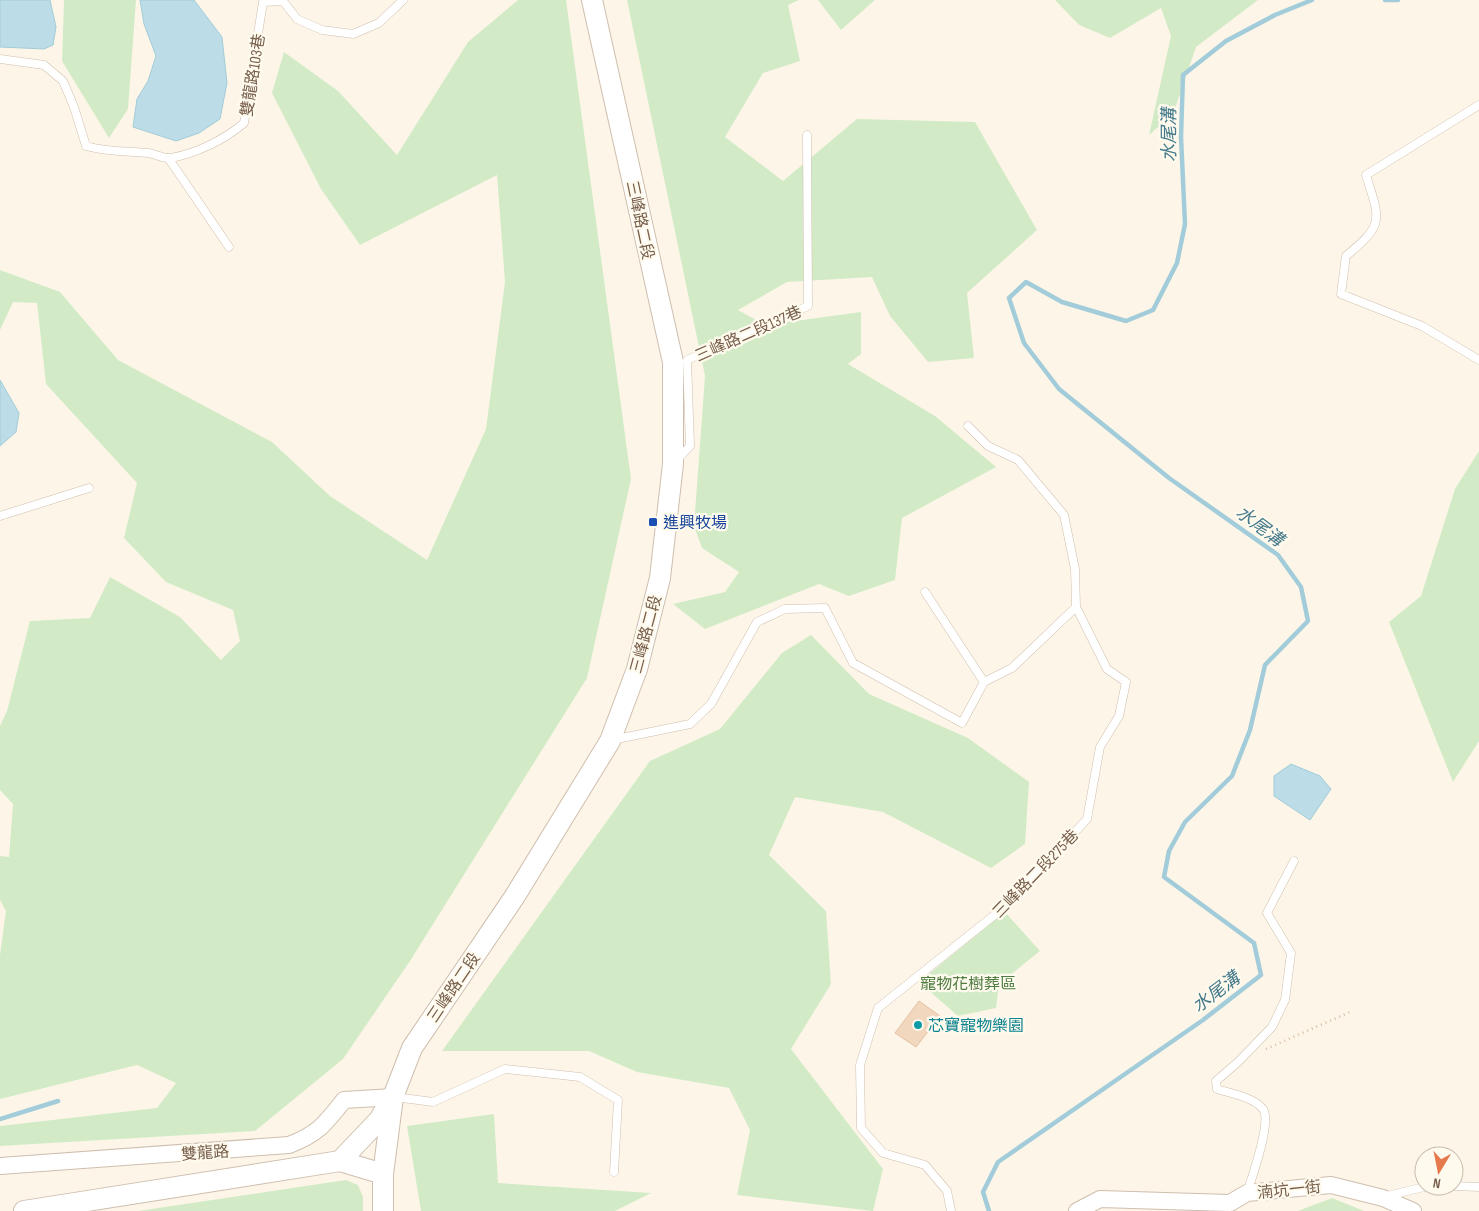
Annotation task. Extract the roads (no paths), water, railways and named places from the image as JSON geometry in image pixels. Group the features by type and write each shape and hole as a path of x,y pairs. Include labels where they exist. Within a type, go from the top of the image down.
{"street":[{"name":"三峰路二段","path":"383,1193 392,1097 412,1048 515,896 610,741 637,669 660,578 673,464 672,362 592,0"},
{"path":"24,1211 340,1161 379,1120 392,1097"},
{"name":"雙龍路","path":"0,1166 289,1146 311,1136 330,1118 344,1100 392,1097"},
{"path":"340,1161 383,1193"},
{"name":"湳坑一街","path":"1077,1211 1100,1199 1230,1203 1247,1193 1331,1184 1383,1198 1412,1211"}],"lane":[{"name":"雙龍路103巷","path":"0,59 44,65 63,81 77,115 86,146 106,152 150,154 169,158 213,144 232,133 244,123 264,2 283,2 297,19 322,30 353,34 379,24 403,0"},
{"path":"1479,105 1366,175 1378,214 1370,237 1346,256 1341,294 1422,326 1479,360"},
{"name":"三峰路二段137巷","path":"673,464 690,446 687,360 808,306 808,135"},
{"path":"169,158 230,247"},
{"path":"610,741 690,724 712,704 757,622 785,609 825,608 853,663 962,723 984,682 1012,668 1076,607 1075,568 1064,515 1018,460 988,446 968,426"},
{"path":"0,516 89,488"},
{"path":"925,592 984,682"},
{"name":"三峰路二段275巷","path":"950,1211 947,1191 925,1165 883,1153 861,1128 860,1065 878,1008 1007,905 1087,819 1100,747 1119,716 1126,682 1107,669 1076,607"},
{"path":"1247,1193 1264,1133 1266,1117 1263,1109 1248,1100 1217,1089 1216,1081 1238,1062 1272,1027 1285,1000 1291,953 1267,913 1294,861"},
{"path":"392,1097 433,1102 505,1069 580,1077 618,1100 614,1172"},
{"path":"1464,1186 1479,1187"},
{"path":"1383,1198 1414,1190"}],"water":[{"path":"0,0 50,0 56,27 53,45 44,49 0,47"},
{"path":"140,0 194,0 222,37 227,83 220,119 199,133 176,141 133,127 137,99 148,81 156,56 144,24"},
{"path":"0,380 19,413 16,432 0,446"},
{"path":"1291,764 1320,776 1331,789 1310,820 1274,796 1274,776"}],"waterway":[{"name":"水尾溝","path":"989,1211 983,1192 998,1162 1203,1020 1261,975 1254,943 1164,877 1169,851 1185,822 1232,776 1250,730 1265,665 1308,621 1301,587 1278,555 1169,478 1059,389 1024,343 1009,298 1026,282 1062,302 1126,321 1153,310 1177,263 1185,224 1181,137 1183,75 1226,41 1275,15 1312,0"},
{"name":"水尾溝","path":"1385,0 1398,0"},
{"path":"0,1119 58,1101"}],"place":[{"name":"進興牧場","path":"653,522"},
{"name":"芯寶寵物樂園","path":"918,1025"}],"park label":[{"name":"寵物花樹葬區","path":"968,983"}]}
